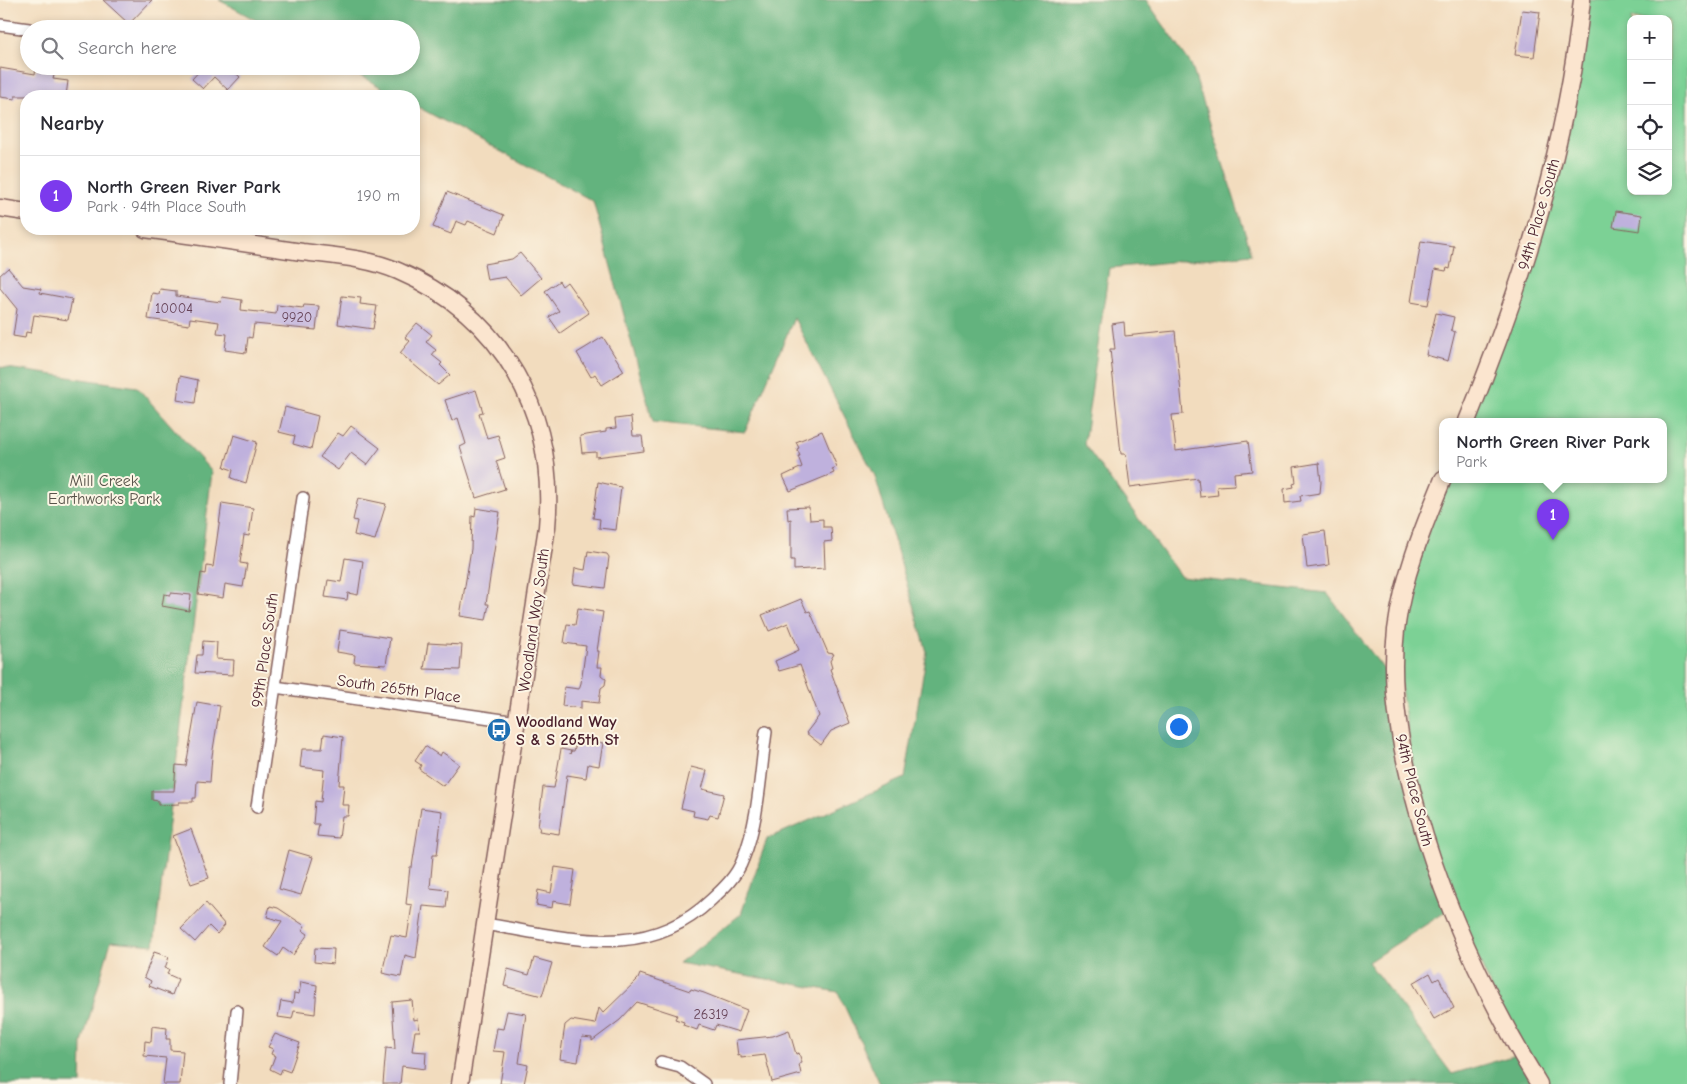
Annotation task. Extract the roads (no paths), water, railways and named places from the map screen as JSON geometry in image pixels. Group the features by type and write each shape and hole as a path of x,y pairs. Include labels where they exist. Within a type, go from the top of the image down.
{"street":[{"name":"94th Place South","path":"1468,418 1491,362 1544,201 1570,88 1582,0"},
{"path":"0,25 20,28"},
{"path":"0,208 20,211"},
{"name":"Woodland Way South","path":"186,235 359,260 398,271 440,293 470,317 496,343 527,394 538,425 548,472 547,527 460,1084"},
{"name":"94th Place South","path":"1441,483 1415,550 1399,614 1394,664 1400,732 1411,786 1440,886 1485,990 1539,1084"},
{"name":"99th Place South","path":"258,807 303,498"},
{"name":"South 265th Place","path":"275,687 518,722"},
{"path":"484,924 609,942 638,939 673,928 702,909 728,884 743,861 752,834 766,732"},
{"path":"230,1084 237,1011"},
{"path":"661,1062 680,1067 704,1084"}],"place":[{"name":"North Green River Park","path":"1553,540"},
{"name":"Woodland Way S & S 265th St","path":"499,730"}],"park label":[{"name":"Mill Creek Earthworks Park","path":"104,489"}]}
